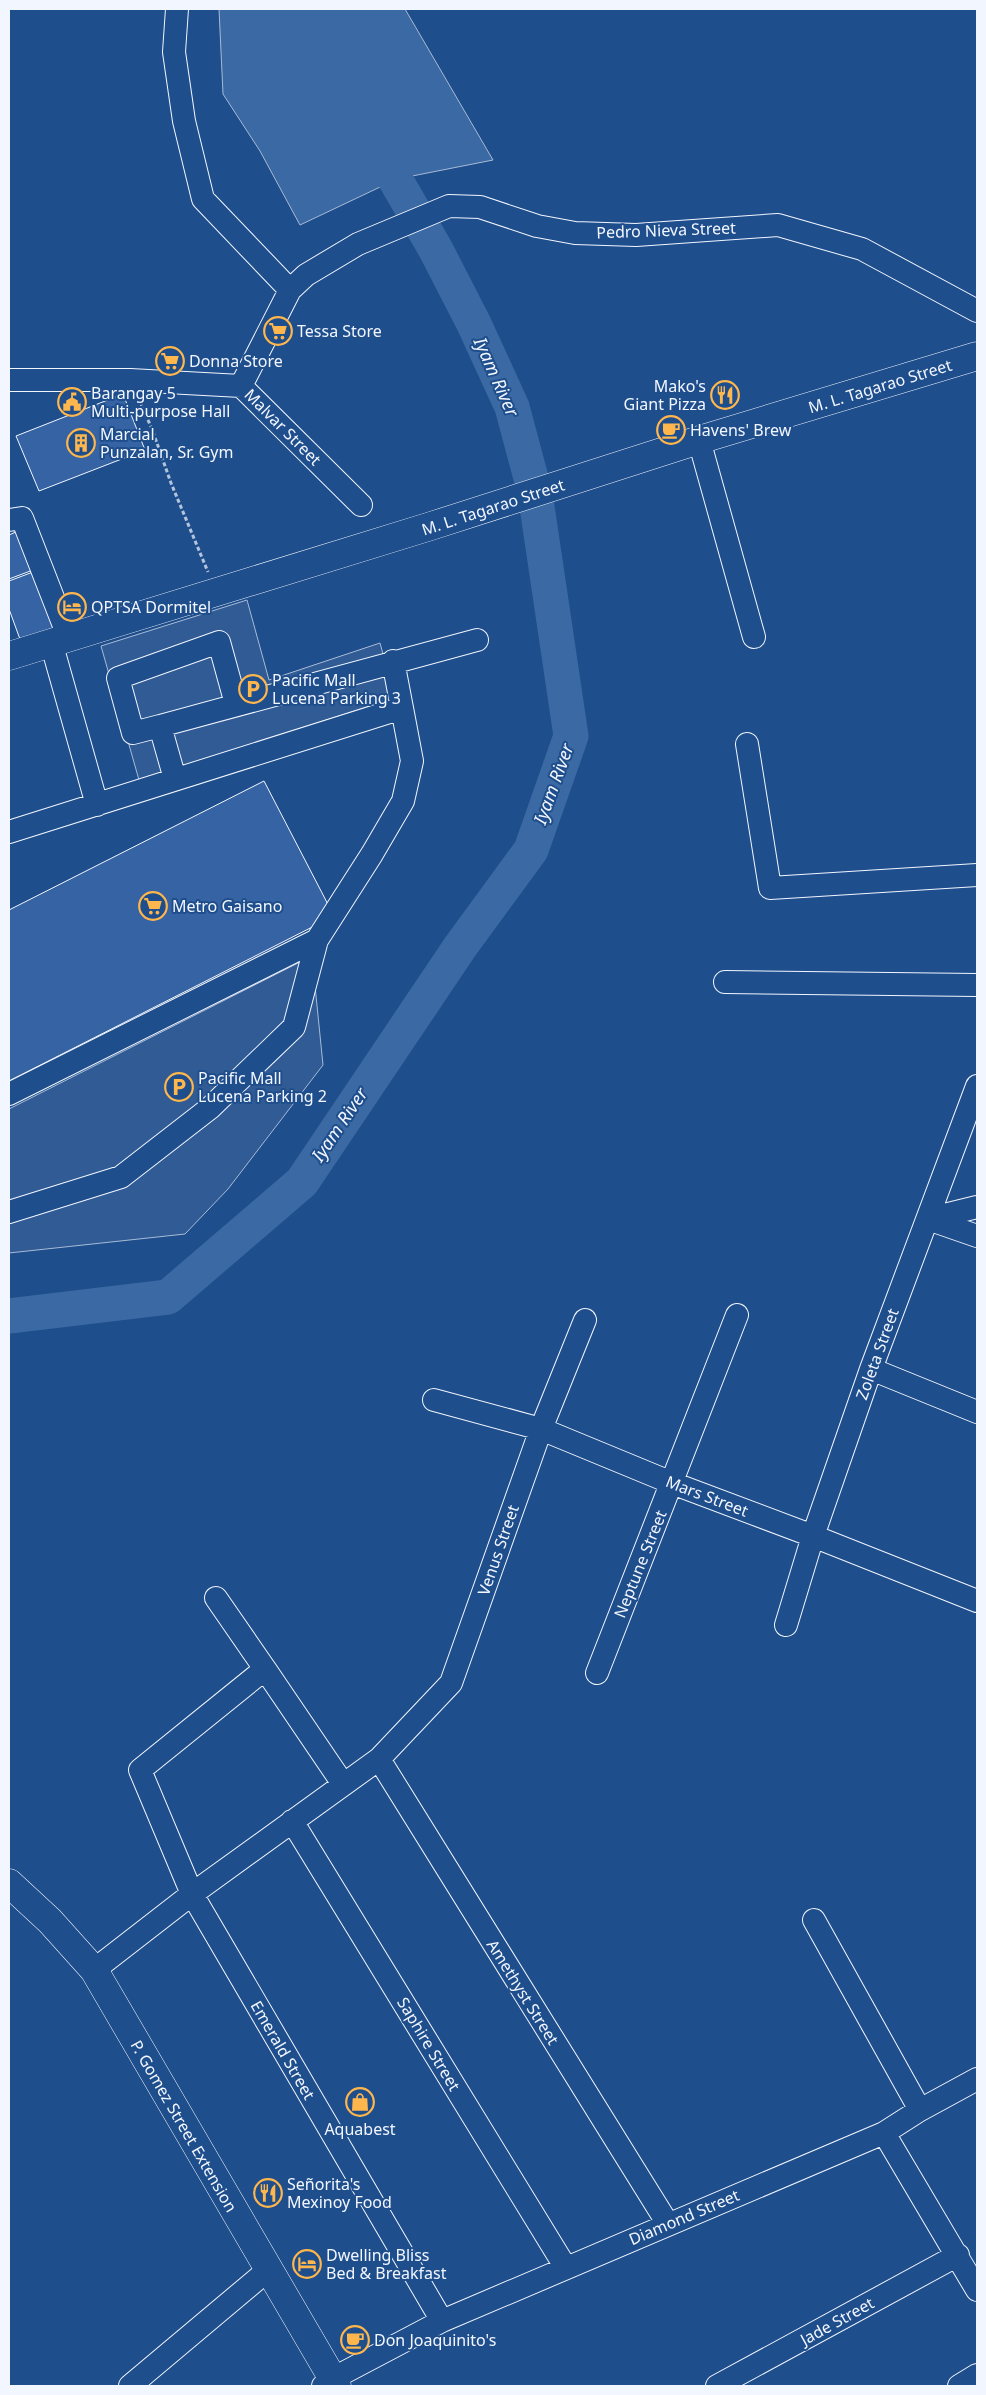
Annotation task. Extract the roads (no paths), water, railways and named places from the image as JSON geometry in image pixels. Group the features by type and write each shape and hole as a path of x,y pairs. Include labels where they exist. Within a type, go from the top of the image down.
{"main road":[{"name":"M. L. Tagarao Street","path":"9,656 492,507 699,440 977,356"},
{"name":"P. Gomez Street Extension","path":"9,1883 50,1921 94,1970 268,2270 331,2384"}],"street":[{"path":"177,9 174,52 182,113 204,199 290,290"},
{"name":"Pedro Nieva Street","path":"241,386 290,290 306,275 358,244 439,208 463,205 480,207 537,226 575,233 636,235 778,226 862,249 977,311"},
{"name":"Malvar Street","path":"9,380 130,380 241,386 361,505"},
{"path":"699,440 754,637"},
{"path":"15,519 60,639 97,805"},
{"path":"236,704 219,642 118,678 133,733 393,661 477,640"},
{"path":"9,1212 121,1177 210,1108 294,1027 317,940 372,854 403,801 412,761 393,661"},
{"path":"9,832 402,708"},
{"path":"160,726 175,779"},
{"path":"747,744 770,888 977,875"},
{"path":"9,1094 317,940"},
{"path":"725,982 977,985"},
{"name":"Zoleta Street","path":"786,1625 813,1536 870,1369 928,1220 977,1086"},
{"path":"928,1220 977,1207"},
{"path":"928,1220 977,1236"},
{"name":"Neptune Street","path":"597,1673 737,1315"},
{"name":"Venus Street","path":"94,1970 192,1894 379,1760 451,1683 541,1429 585,1320"},
{"path":"870,1369 977,1412"},
{"name":"Mars Street","path":"434,1400 541,1429 672,1483 977,1601"},
{"path":"216,1598 343,1784"},
{"name":"Emerald Street","path":"265,1669 140,1770 192,1894 442,2322"},
{"name":"Amethyst Street","path":"379,1760 668,2224"},
{"name":"Saphire Street","path":"292,1821 566,2268"},
{"path":"814,1920 920,2110"},
{"name":"Diamond Street","path":"331,2384 442,2322 884,2133 920,2110 977,2079"},
{"path":"884,2133 977,2290"},
{"name":"Jade Street","path":"717,2386 958,2255"},
{"path":"130,2386 268,2270"},
{"path":"959,2386 977,2376"}],"waterway":[{"name":"Iyam River","path":"9,1316 168,1297 302,1182 460,947 531,850 571,736 535,493 512,407 474,324 436,250 372,139"}],"place":[{"name":"Tessa Store","path":"278,331"},
{"name":"Donna Store","path":"170,361"},
{"name":"Mako's Giant Pizza","path":"725,395"},
{"name":"Barangay 5 Multi-purpose Hall","path":"72,402"},
{"name":"Havens' Brew","path":"671,430"},
{"name":"Marcial Punzalan, Sr. Gym","path":"81,443"},
{"name":"QPTSA Dormitel","path":"72,607"},
{"name":"Pacific Mall Lucena Parking 3","path":"253,689"},
{"name":"Metro Gaisano","path":"153,906"},
{"name":"Pacific Mall Lucena Parking 2","path":"179,1087"},
{"name":"Aquabest","path":"360,2102"},
{"name":"Señorita's Mexinoy Food","path":"268,2193"},
{"name":"Dwelling Bliss Bed & Breakfast","path":"307,2264"},
{"name":"Don Joaquinito's","path":"355,2340"}]}
